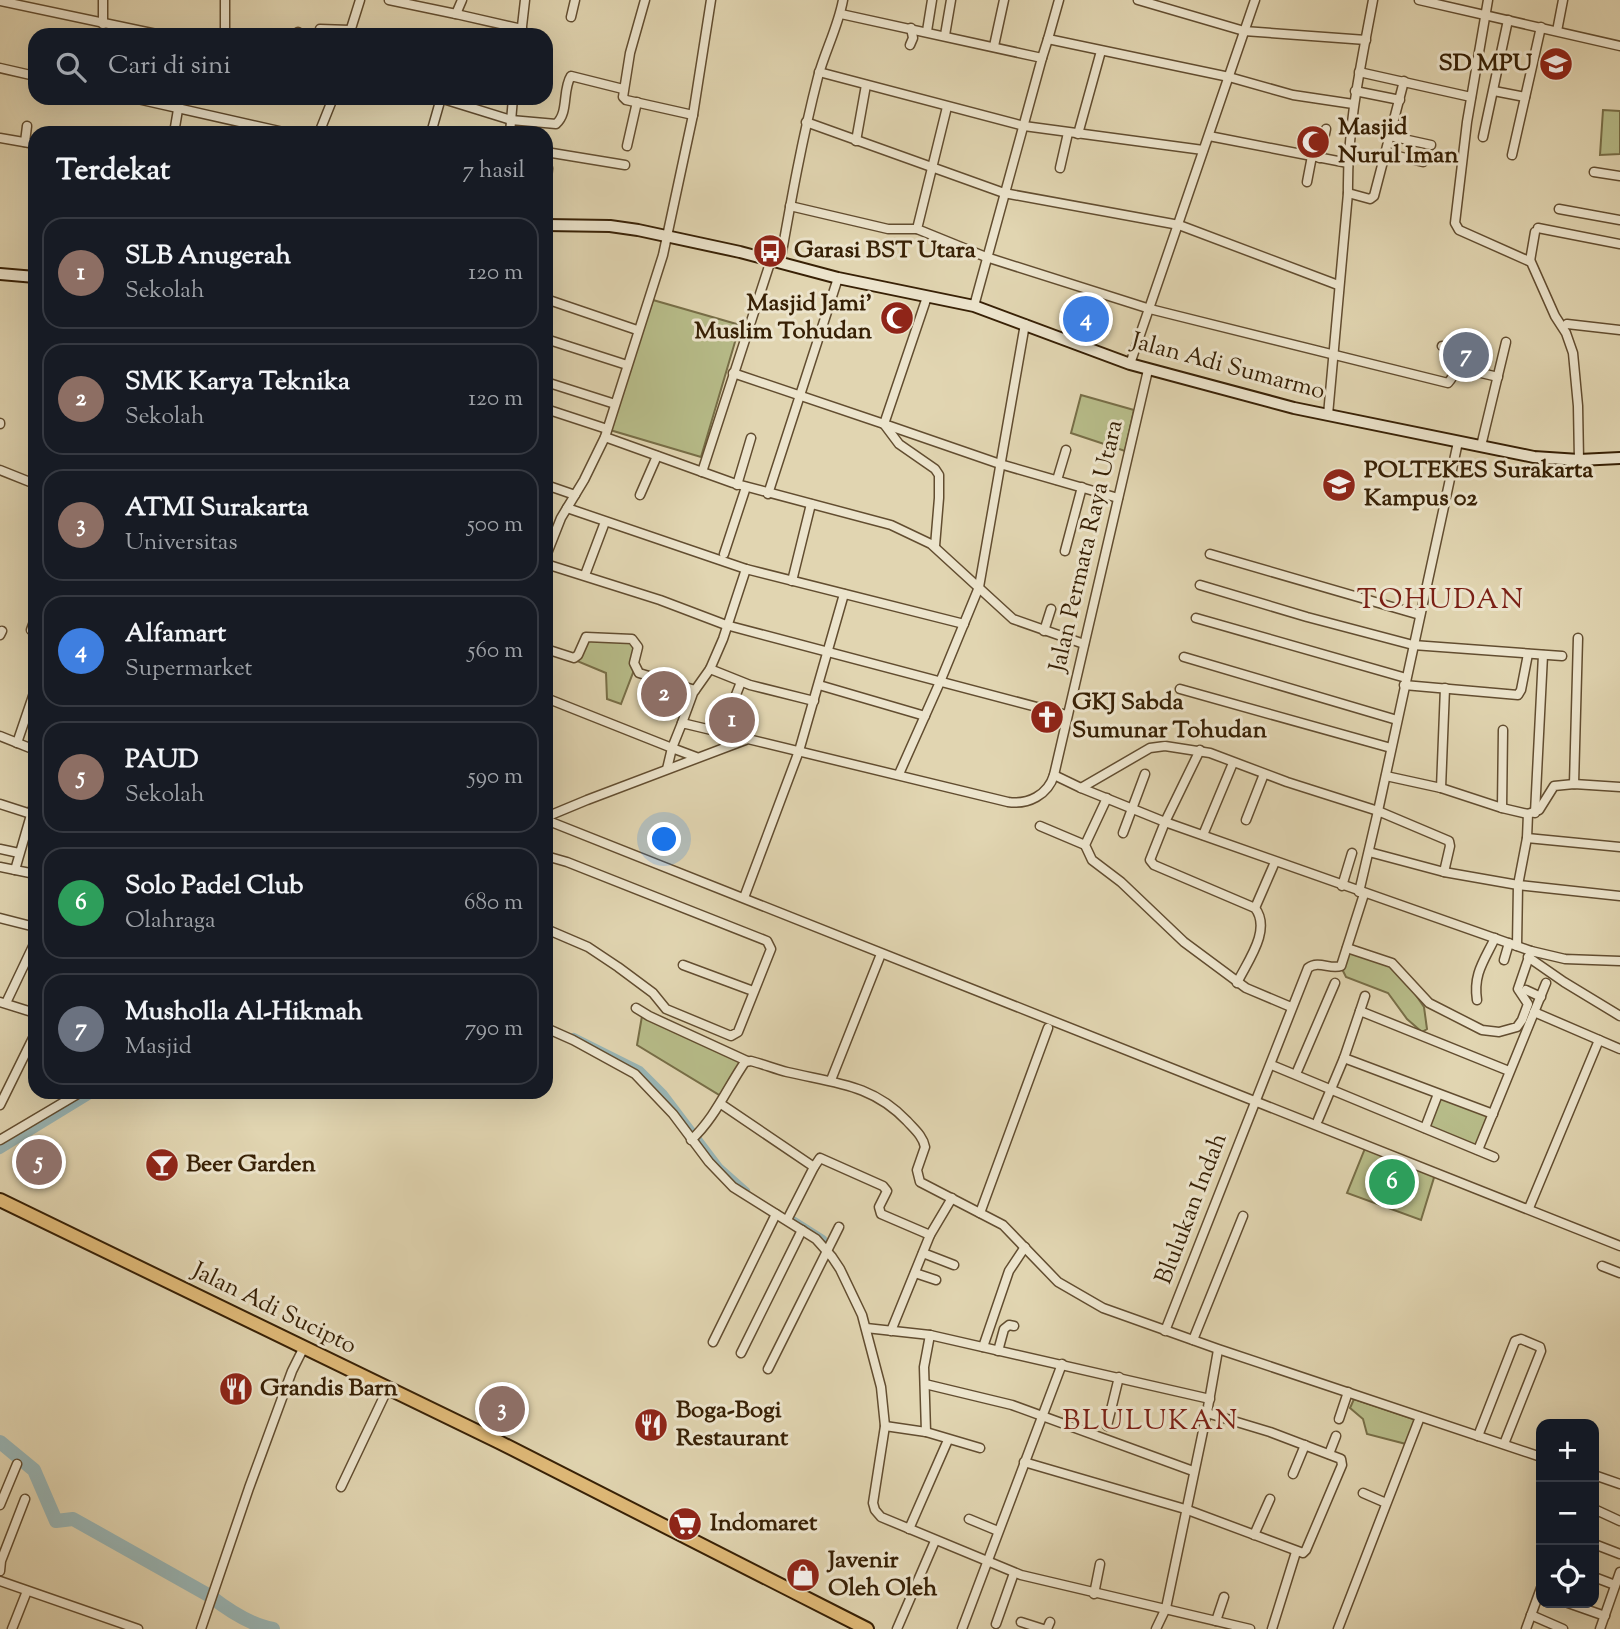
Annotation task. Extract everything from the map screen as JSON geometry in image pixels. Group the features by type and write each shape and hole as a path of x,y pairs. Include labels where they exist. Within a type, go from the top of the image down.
{"highway":[{"name":"Jalan Adi Sucipto","path":"0,1200 568,1476 867,1629"}],"main road":[{"name":"Jalan Adi Sumarmo","path":"553,225 610,226 668,236 838,278 974,306 1148,370 1457,448 1481,446 1545,458 1620,458"},
{"path":"0,274 28,276"}],"street":[{"path":"103,0 103,24"},
{"path":"225,0 225,28"},
{"path":"352,28 360,0"},
{"path":"388,0 507,28"},
{"path":"456,14 462,0"},
{"path":"522,28 526,0"},
{"path":"571,17 575,0"},
{"path":"645,0 623,89 625,99 693,115"},
{"path":"553,540 606,433 668,236 693,115 711,0"},
{"path":"702,472 733,373 775,262 790,205 806,122 819,72 841,14 843,0"},
{"path":"927,31 932,0"},
{"path":"945,35 951,0"},
{"path":"994,46 1004,0"},
{"path":"974,306 1059,0"},
{"path":"1138,0 1244,31 1366,40"},
{"path":"1176,10 1179,0"},
{"path":"1130,364 1255,0"},
{"path":"1328,415 1348,193 1353,104 1373,0"},
{"path":"1419,0 1620,46"},
{"path":"1488,0 1456,196 1456,226 1459,230 1530,261"},
{"path":"1557,31 1563,0"},
{"path":"0,1 124,28"},
{"path":"841,14 1042,58"},
{"path":"1483,137 1508,20"},
{"path":"1512,155 1541,27"},
{"path":"910,45 911,28"},
{"path":"1048,39 1228,76 1293,95 1353,104"},
{"path":"1078,134 1101,51"},
{"path":"0,68 28,74"},
{"path":"819,72 1024,126 1203,150"},
{"path":"1359,72 1471,97"},
{"path":"463,105 511,120 559,123 571,76 623,89"},
{"path":"1348,193 1372,198 1404,81"},
{"path":"856,141 866,85"},
{"path":"1355,91 1400,100"},
{"path":"1494,91 1525,97"},
{"path":"627,146 637,102"},
{"path":"164,105 257,126"},
{"path":"175,126 179,105"},
{"path":"322,126 330,105"},
{"path":"433,126 439,105"},
{"path":"510,126 512,105"},
{"path":"917,229 947,107"},
{"path":"806,122 1004,193 1179,225 1338,285"},
{"path":"24,142 27,126"},
{"path":"1307,182 1326,129"},
{"path":"1060,168 1068,133"},
{"path":"1209,136 1348,163"},
{"path":"1390,136 1431,145"},
{"path":"0,138 28,143"},
{"path":"553,153 625,165"},
{"path":"1385,153 1423,162"},
{"path":"1594,172 1620,176"},
{"path":"790,205 877,227 917,229 986,257 1150,309 1444,383 1450,381 1458,354 1442,346"},
{"path":"1559,209 1620,220"},
{"path":"1579,460 1573,353 1566,333 1555,316 1530,261 1537,230 1620,244"},
{"path":"768,494 838,278"},
{"path":"884,424 927,297"},
{"path":"553,301 638,330"},
{"path":"899,774 979,587 1025,324"},
{"path":"1567,324 1620,330"},
{"path":"553,341 627,365"},
{"path":"1481,446 1506,342"},
{"path":"1456,367 1498,377"},
{"name":"Jalan Permata Raya Utara","path":"1054,775 1148,370"},
{"path":"733,373 1000,464 1118,498"},
{"path":"553,384 615,404"},
{"path":"553,412 657,456 742,486 891,525 935,546 1006,614 1044,631 1084,644"},
{"path":"884,424 899,444 935,469 939,475 935,546"},
{"path":"723,554 742,486 751,438"},
{"path":"1457,448 1405,681 1362,893 1347,947 1392,963 1429,1003 1466,1023 1494,1033 1517,1027 1522,1020 1528,1004 1518,989 1529,954"},
{"path":"1057,480 1066,450"},
{"path":"640,495 657,456"},
{"path":"0,470 28,481"},
{"path":"553,487 575,495"},
{"path":"1065,551 1082,487"},
{"path":"792,581 811,504"},
{"path":"567,508 746,569 964,624"},
{"path":"585,575 605,522"},
{"path":"553,530 557,531"},
{"path":"1210,554 1420,615"},
{"path":"553,566 726,625 1067,715"},
{"path":"667,769 672,748 695,690 710,669 746,569"},
{"path":"1200,585 1413,645 1562,656"},
{"path":"745,895 799,751 844,594"},
{"path":"1044,631 1051,608"},
{"path":"1196,618 1405,681 1445,688 1518,695 1528,654"},
{"path":"553,651 574,658 586,637 632,639 638,647 634,663 639,673 695,690"},
{"path":"1574,784 1578,638"},
{"path":"1504,960 1513,944 1518,885 1532,813 1543,655"},
{"path":"1184,657 1397,720"},
{"path":"710,669 779,694 814,701"},
{"path":"730,710 741,682"},
{"path":"819,685 925,716"},
{"path":"1441,789 1445,688"},
{"path":"1180,689 1391,748"},
{"path":"553,701 696,757"},
{"path":"17,743 28,711"},
{"path":"682,723 994,799 1021,803 1044,792 1054,775 1165,822 1513,944 1564,982 1620,1016"},
{"path":"1502,808 1503,730"},
{"path":"0,736 28,747"},
{"path":"553,818 696,757 748,739"},
{"path":"1079,787 1150,748 1165,746 1200,750 1378,811 1449,841 1444,872"},
{"path":"1200,750 1150,856 1153,864 1255,908 1261,919 1260,934 1237,983"},
{"path":"1203,835 1233,763"},
{"path":"1123,833 1145,774"},
{"path":"1246,820 1264,774"},
{"path":"1386,776 1502,808 1532,813"},
{"path":"1532,813 1546,801 1551,788 1557,785 1620,787"},
{"path":"1107,798 1085,845 1089,857 1121,882 1178,937 1237,983 1291,1007"},
{"path":"0,804 28,813"},
{"path":"553,822 1620,1246"},
{"path":"15,870 28,824"},
{"path":"1040,826 1085,845"},
{"path":"1527,838 1620,847"},
{"path":"0,849 19,853"},
{"path":"1369,852 1444,872 1518,885 1620,896"},
{"path":"1342,886 1352,853"},
{"path":"553,858 767,941 770,951 738,1032 729,1036 666,1009 647,988 608,960 580,943 553,932"},
{"path":"1255,908 1275,862"},
{"path":"0,867 28,873"},
{"path":"0,918 28,925"},
{"path":"1477,1000 1476,977 1495,938"},
{"name":"Blulukan Indah","path":"1165,1331 1308,968 1317,964 1339,967 1347,947"},
{"path":"831,1080 881,954"},
{"path":"1529,954 1565,959 1620,961"},
{"path":"28,955 3,1002 28,1011"},
{"path":"683,965 753,991"},
{"path":"1296,1074 1335,983"},
{"path":"1478,1150 1546,983"},
{"path":"1526,990 1541,997"},
{"path":"1318,1120 1344,1058 1365,996"},
{"path":"636,1007 649,1016 747,1061 831,1080 874,1095 897,1110 924,1141 925,1151 917,1170 918,1179 1009,1230 1058,1282 1103,1308 1536,1455"},
{"path":"1360,1011 1509,1071"},
{"path":"1534,1012 1620,1049"},
{"path":"980,1213 1048,1028"},
{"path":"553,1031 635,1074 695,1136 709,1162 733,1186 776,1214 788,1218 826,1250 844,1277 866,1328 881,1387 885,1426 874,1506 881,1517 1014,1573 1250,1629"},
{"path":"1529,1208 1599,1040"},
{"path":"0,1105 28,1048"},
{"path":"1344,1058 1493,1114"},
{"path":"695,1136 720,1104 743,1063 747,1061"},
{"path":"1274,1066 1494,1157"},
{"path":"1425,1128 1438,1094"},
{"path":"0,1140 69,1099"},
{"path":"720,1104 814,1167"},
{"path":"788,1218 820,1158 883,1186 887,1191 879,1207 881,1214 930,1235"},
{"path":"891,1331 930,1235 952,1198"},
{"path":"713,1342 776,1214"},
{"path":"1193,1340 1243,1216"},
{"path":"768,1369 839,1227"},
{"path":"741,1353 802,1230"},
{"path":"983,1347 1009,1271 1025,1247"},
{"path":"923,1253 954,1265"},
{"path":"1602,1266 1620,1273"},
{"path":"915,1273 936,1280"},
{"path":"998,1351 1004,1329 1009,1325 1014,1326"},
{"path":"866,1328 930,1335 1210,1399"},
{"path":"926,1432 924,1367 930,1335"},
{"path":"1478,1436 1515,1341 1521,1339 1540,1347 1541,1351 1504,1444"},
{"path":"201,1629 263,1449 303,1347"},
{"path":"1156,1629 1166,1608 1218,1349"},
{"path":"962,1629 1040,1416 1062,1364"},
{"path":"1107,1426 1119,1377"},
{"path":"925,1384 1012,1405 1193,1471"},
{"path":"341,1487 388,1388"},
{"path":"1339,1419 1348,1392"},
{"path":"1024,1462 1185,1509 1303,1553 1342,1465 1340,1458 1207,1413"},
{"path":"1338,1629 1420,1418"},
{"path":"885,1426 926,1432 980,1448"},
{"path":"1329,1454 1336,1436"},
{"path":"909,1529 948,1440"},
{"path":"1293,1474 1305,1445"},
{"path":"0,1506 17,1464"},
{"path":"1599,1477 1620,1484"},
{"path":"1363,1493 1386,1503"},
{"path":"26,1499 1,1561 0,1577 27,1591 136,1629"},
{"path":"1254,1535 1270,1499"},
{"path":"1599,1511 1620,1521"},
{"path":"969,1519 998,1531"},
{"path":"897,1629 935,1541"},
{"path":"1597,1545 1620,1554"},
{"path":"1272,1629 1296,1552"},
{"path":"1094,1594 1100,1564"},
{"path":"1600,1629 1620,1572"},
{"path":"996,1624 1014,1573"},
{"path":"1599,1579 1615,1585"},
{"path":"12,1629 27,1591"},
{"path":"1216,1621 1224,1597"},
{"path":"1526,1629 1536,1603"},
{"path":"1582,1608 1605,1616"},
{"path":"1531,1615 1563,1629"},
{"path":"1021,1622 1047,1627"}],"green space":[{"path":"1603,110 1620,111 1620,154 1600,155"},
{"path":"653,300 740,325 701,457 610,430"},
{"path":"1081,395 1134,410 1125,451 1071,433"},
{"path":"585,640 635,643 634,670 621,704 607,699 606,673 577,661"},
{"path":"1349,951 1387,964 1402,975 1424,1007 1427,1029 1422,1032 1407,1019 1388,993 1346,977 1341,967"},
{"path":"642,1016 742,1061 721,1096 637,1045"},
{"path":"1440,1098 1489,1114 1476,1147 1428,1127"},
{"path":"1366,1146 1436,1171 1421,1220 1347,1193"},
{"path":"1354,1399 1413,1419 1415,1421 1406,1444 1367,1434 1363,1419 1350,1408"}],"waterway":[{"path":"574,1037 640,1070 663,1093 719,1167 746,1191"},
{"path":"0,1150 84,1099"},
{"path":"790,1218 823,1239"},
{"path":"0,1442 34,1470 56,1521 73,1519 210,1596 240,1616 273,1629"}],"place":[{"name":"SD MPU","path":"1556,64"},
{"name":"Masjid Nurul Iman","path":"1313,142"},
{"name":"Garasi BST Utara","path":"770,251"},
{"name":"Masjid Jami' Muslim Tohudan","path":"897,318"},
{"name":"Alfamart","path":"1086,319"},
{"name":"Musholla Al-Hikmah","path":"1466,355"},
{"name":"POLTEKES Surakarta Kampus 02","path":"1339,485"},
{"name":"SMK Karya Teknika","path":"664,694"},
{"name":"GKJ Sabda Sumunar Tohudan","path":"1047,717"},
{"name":"SLB Anugerah","path":"732,720"},
{"name":"PAUD","path":"39,1162"},
{"name":"Beer Garden","path":"162,1165"},
{"name":"Solo Padel Club","path":"1392,1182"},
{"name":"Grandis Barn","path":"236,1389"},
{"name":"ATMI Surakarta","path":"502,1409"},
{"name":"Boga-Bogi Restaurant","path":"651,1425"},
{"name":"Indomaret","path":"685,1524"},
{"name":"Javenir Oleh Oleh","path":"803,1575"}],"district":[{"name":"TOHUDAN","path":"1441,601"},
{"name":"BLULUKAN","path":"1151,1422"}]}
